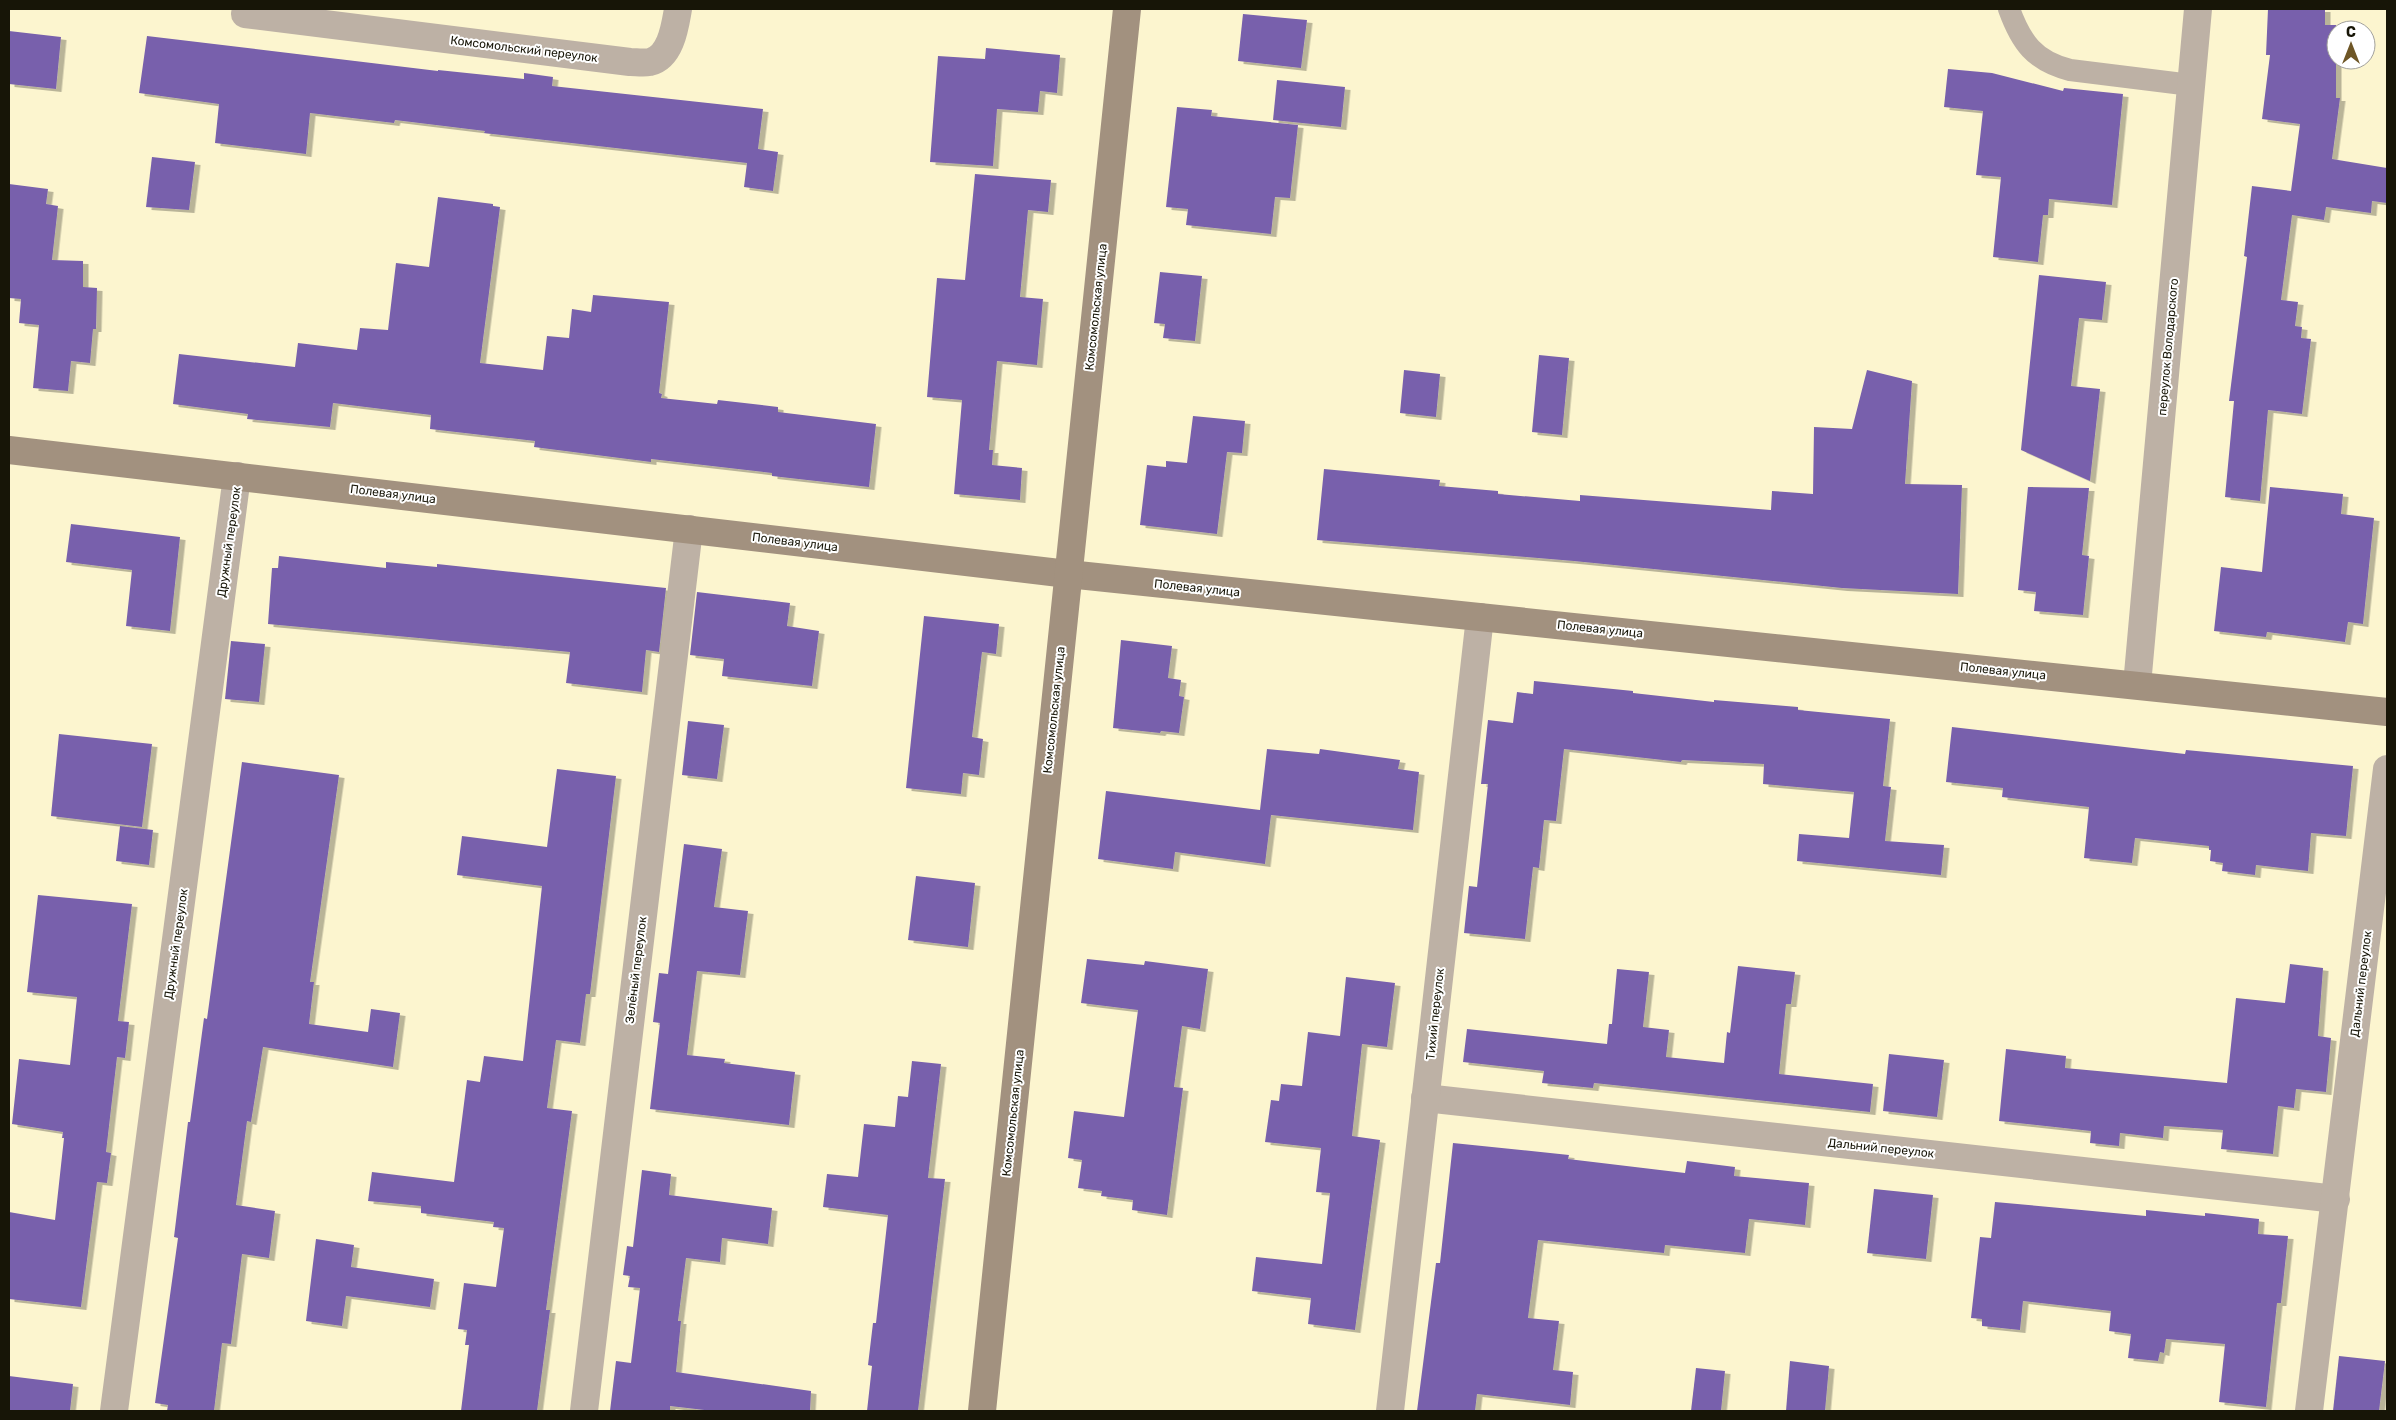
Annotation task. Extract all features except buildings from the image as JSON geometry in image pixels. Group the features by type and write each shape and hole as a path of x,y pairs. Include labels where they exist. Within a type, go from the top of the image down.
{"main road":[{"name":"Комсомольская улица","path":"982,1411 1127,9"},
{"name":"Полевая улица","path":"9,450 1068,574 2387,712"}],"street":[{"name":"Комсомольский переулок","path":"245,14 336,17 620,61 651,62 666,50 675,30 678,9"},
{"name":"переулок Володарского","path":"2137,685 2198,9"},
{"name":"Дружный переулок","path":"114,1411 237,476"},
{"name":"Зелёный переулок","path":"584,1411 689,529"},
{"name":"Тихий переулок","path":"1390,1411 1480,617"},
{"name":"Дальний переулок","path":"2309,1411 2387,769"},
{"name":"Дальний переулок","path":"1426,1098 2336,1199"}],"lane":[{"path":"2009,9 2017,30 2027,45 2040,58 2055,66 2070,70 2191,85"}]}
